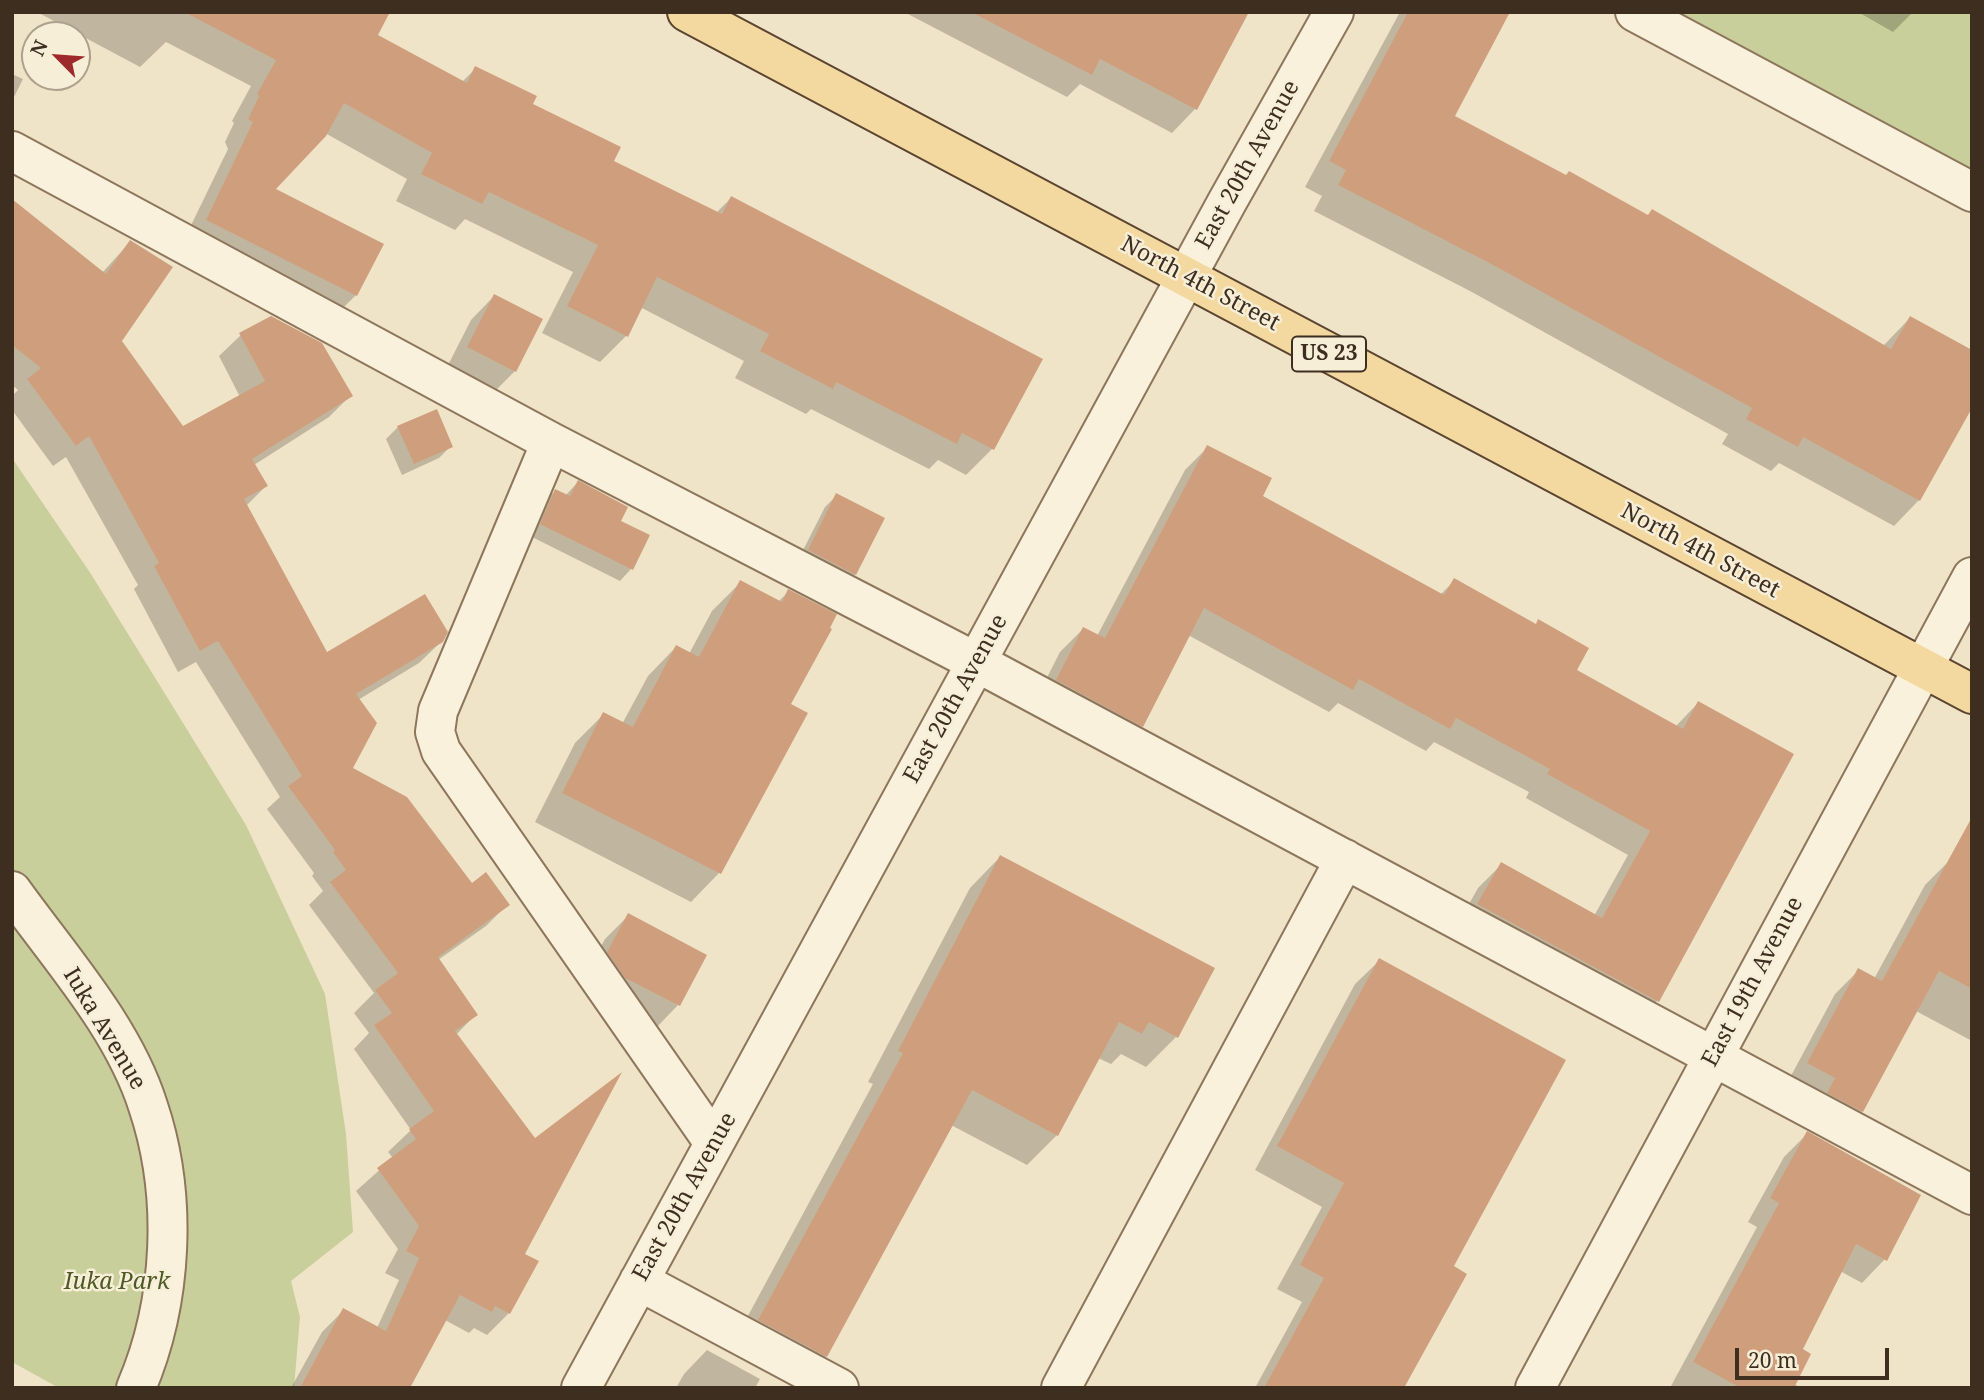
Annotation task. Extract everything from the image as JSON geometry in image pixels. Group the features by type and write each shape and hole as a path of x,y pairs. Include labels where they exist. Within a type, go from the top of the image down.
{"main road":[{"name":"North 4th Street","path":"687,12 1972,694"}],"street":[{"name":"East 20th Avenue","path":"581,1388 1186,276 1334,12"},
{"path":"1635,12 1972,192"},
{"path":"12,151 551,442 976,662 1972,1195"},
{"path":"551,442 438,711 435,732 448,761 714,1143"},
{"name":"East 19th Avenue","path":"1535,1388 1972,577"},
{"path":"1060,1388 1345,859"},
{"name":"Iuka Avenue","path":"12,891 97,1008 125,1055 148,1105 157,1141 167,1213 165,1278 157,1322 136,1388"},
{"path":"639,1280 839,1388"}],"green space":[{"path":"1643,12 1972,12 1972,187"},
{"name":"Iuka Park","path":"12,458 91,574 246,825 325,994 346,1134 353,1232 291,1281 300,1317 294,1388 59,1388 12,1362"}],"building":[{"path":"184,12 390,12 378,35 467,83 475,66 537,96 533,104 621,147 614,161 722,214 731,196 1043,359 994,450 962,433 957,444 836,382 833,389 760,351 769,334 657,277 628,337 567,306 598,245 489,192 482,204 421,174 432,153 344,103 326,136 276,189 384,244 357,296 206,220 253,122 248,119 259,96 257,94 276,60"},
{"path":"971,12 1249,12 1197,110 1100,59 1092,75"},
{"path":"1408,12 1510,12 1455,116 1566,175 1569,171 1648,215 1652,209 1891,349 1910,316 1972,350 1972,408 1920,501 1803,437 1798,447 1746,419 1752,408 1495,266 1338,185 1346,170 1329,161"},
{"path":"12,199 106,274 130,240 173,267 122,341 183,426 265,381 239,333 271,316 322,343 353,396 252,459 268,486 244,499 327,652 425,594 448,632 443,642 356,694 377,723 353,768 407,797 472,883 486,872 510,905 438,957 478,1015 455,1031 535,1138 622,1072 525,1254 539,1261 510,1314 495,1306 492,1312 460,1295 410,1388 300,1388 343,1308 386,1331 419,1258 406,1251 419,1226 377,1168 416,1139 409,1129 434,1111 374,1025 392,1013 375,990 398,973 330,882 346,870 333,852 335,850 288,786 302,776 218,641 200,651 154,566 159,563 89,436 76,446 27,379 41,368 12,345"},
{"path":"494,294 543,319 516,372 467,347"},
{"path":"437,409 453,447 414,464 397,426"},
{"path":"1207,445 1272,478 1263,496 1444,595 1454,578 1536,624 1538,619 1589,648 1577,670 1683,729 1698,701 1794,754 1659,1002 1477,904 1501,862 1602,918 1650,831 1547,774 1550,769 1456,718 1450,729 1359,679 1353,690 1204,608 1143,727 1056,680 1083,627 1105,638"},
{"path":"578,480 628,507 621,521 650,535 633,570 540,524 555,489 570,496"},
{"path":"836,493 885,518 856,575 808,550"},
{"path":"740,580 782,602 788,589 837,614 830,628 832,629 791,704 808,713 721,874 562,793 603,712 633,727 676,645 699,657"},
{"path":"1972,817 1972,989 1939,971 1863,1112 1827,1093 1835,1078 1807,1063 1858,968 1882,981"},
{"path":"1000,855 1215,968 1178,1038 1149,1022 1142,1034 1119,1022 1058,1136 972,1090 827,1357 758,1320 903,1053 898,1051"},
{"path":"628,913 707,955 680,1006 625,978 607,952"},
{"path":"1379,958 1566,1060 1454,1266 1467,1274 1404,1388 1264,1388 1324,1278 1300,1265 1344,1183 1277,1146"},
{"path":"1807,1131 1921,1195 1887,1261 1856,1244 1803,1349 1811,1354 1794,1388 1741,1388 1693,1362 1779,1203 1770,1198"}]}
